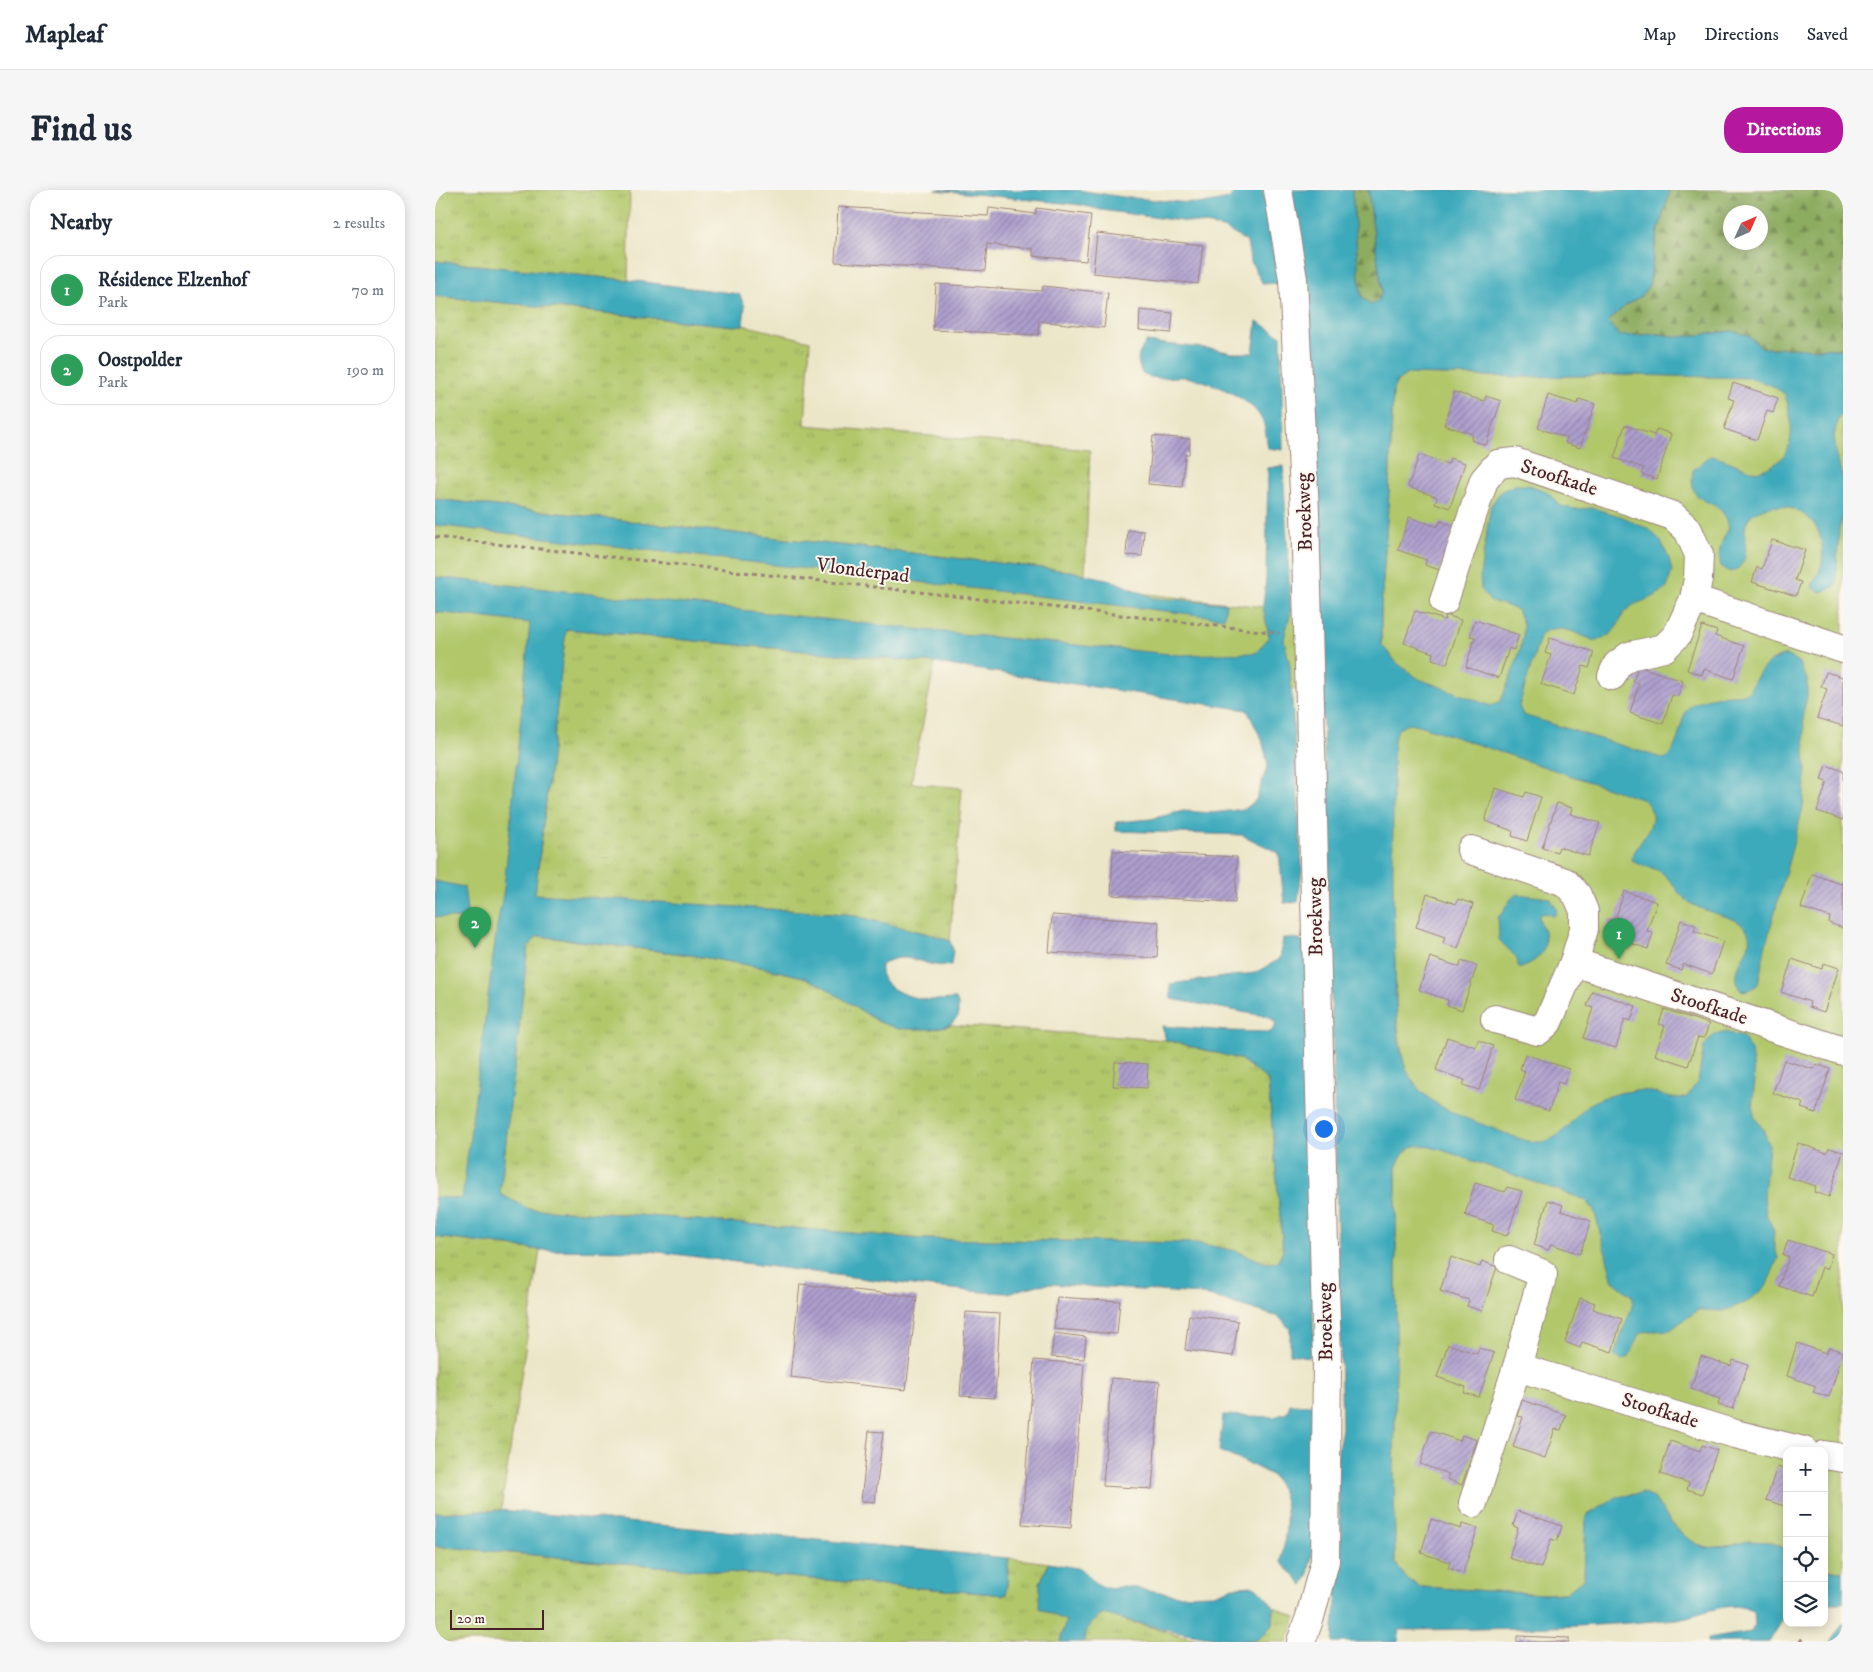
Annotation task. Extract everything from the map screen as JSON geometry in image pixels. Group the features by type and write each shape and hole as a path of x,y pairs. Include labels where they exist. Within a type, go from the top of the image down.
{"street":[{"name":"Broekweg","path":"1277,190 1293,279 1305,510 1327,1362 1325,1561 1310,1617 1301,1642"},
{"name":"Stoofkade","path":"1444,601 1484,480 1498,464 1515,462 1673,516 1688,530 1699,556 1699,579 1694,599 1677,635 1664,648 1629,656 1617,664 1612,676"},
{"path":"1694,599 1843,648"},
{"path":"1471,850 1565,882 1577,895 1585,911 1584,929 1574,962 1548,1022 1538,1031 1495,1019"},
{"name":"Stoofkade","path":"1574,962 1843,1051"},
{"path":"1473,1503 1517,1367 1543,1274 1509,1260"},
{"name":"Stoofkade","path":"1517,1367 1735,1434 1788,1447"},
{"path":"1828,1456 1843,1458"}],"path":[{"name":"Vlonderpad","path":"435,537 1280,633"},
{"path":"1799,1642 1804,1635"}],"green space":[{"path":"435,190 630,190 628,280 435,261"},
{"path":"1352,190 1368,190 1382,292 1378,301 1371,305 1362,297"},
{"path":"1670,190 1843,190 1843,349 1763,348 1747,335 1732,331 1680,337 1659,334 1620,337 1608,322 1626,305 1641,296 1649,285 1656,239"},
{"path":"435,296 734,326 743,325 810,341 805,425 1090,450 1085,574 435,499"},
{"path":"1407,374 1527,377 1636,375 1843,380 1843,1571 1828,1569 1828,1447 1783,1447 1783,1548 1762,1542 1711,1548 1695,1544 1669,1520 1654,1498 1586,1516 1584,1579 1566,1593 1544,1594 1420,1587 1406,1578 1395,1562 1396,1168 1403,1060 1397,1020 1392,899 1393,761 1381,644 1381,608 1389,492 1393,390 1397,381"},
{"path":"435,515 1337,615 1339,695 546,596 491,1207 435,1202"},
{"path":"566,629 935,663 911,783 962,788 950,941 847,914 535,895"},
{"path":"538,936 690,955 765,968 803,977 933,1029 950,1025 1166,1040 1240,1059 1268,1080 1283,1250 1278,1262 1266,1263 1236,1251 1196,1243 922,1239 638,1215 528,1209 500,1194 528,946"},
{"path":"435,1237 540,1250 501,1510 435,1513"},
{"path":"435,1546 1006,1595 1009,1558 1049,1563 1040,1583 1066,1621 1060,1642 435,1642"},
{"path":"1274,1607 1296,1617 1287,1642 1241,1642 1258,1639 1273,1624"},
{"path":"1103,1614 1206,1642 1083,1642 1088,1625"}],"water":[{"path":"936,190 1078,190 1123,197 1203,204 1229,199 1235,190 1263,190 1279,283 1263,284 1250,260 1247,242 1226,229 1210,225 1101,210 1081,205"},
{"path":"1292,190 1352,190 1362,297 1371,305 1378,301 1382,292 1368,190 1670,190 1656,239 1649,285 1641,296 1626,305 1608,322 1620,336 1659,334 1680,337 1732,331 1747,335 1763,348 1843,349 1843,411 1838,419 1834,436 1843,480 1843,514 1839,530 1836,586 1821,592 1812,587 1822,564 1822,543 1818,530 1804,514 1784,507 1764,508 1754,513 1746,525 1744,560 1738,568 1731,572 1721,567 1720,547 1729,528 1725,516 1714,505 1697,496 1694,490 1692,482 1693,470 1710,456 1756,472 1770,467 1780,460 1786,452 1790,442 1791,419 1785,394 1771,385 1748,378 1636,375 1527,377 1407,374 1397,381 1393,390 1389,492 1381,608 1381,644 1398,664 1419,679 1491,706 1501,701 1519,653 1523,625 1517,610 1491,602 1481,590 1480,575 1491,505 1501,491 1515,485 1529,485 1546,491 1561,506 1574,509 1593,508 1623,517 1648,528 1661,541 1672,571 1667,588 1655,596 1633,605 1624,612 1611,634 1596,641 1561,629 1548,630 1541,634 1519,706 1523,715 1665,759 1675,745 1685,713 1689,707 1695,703 1718,696 1748,693 1763,669 1778,658 1786,655 1798,662 1807,679 1807,697 1803,713 1806,769 1803,808 1766,944 1758,984 1752,989 1745,991 1740,990 1737,981 1739,966 1748,946 1748,932 1745,927 1731,918 1705,910 1687,901 1663,874 1631,859 1651,823 1652,815 1650,808 1644,800 1410,723 1398,729 1394,740 1393,761 1393,886 1397,1024 1402,1057 1407,1071 1414,1083 1428,1098 1455,1114 1474,1122 1533,1142 1547,1141 1561,1133 1585,1108 1597,1100 1611,1095 1647,1091 1669,1098 1687,1097 1698,1081 1704,1046 1714,1035 1726,1032 1744,1038 1751,1051 1755,1081 1752,1106 1755,1118 1763,1129 1769,1145 1764,1195 1766,1214 1774,1231 1773,1241 1778,1258 1766,1287 1747,1302 1724,1311 1698,1310 1670,1330 1641,1332 1628,1358 1621,1360 1614,1355 1632,1307 1633,1297 1613,1281 1594,1210 1586,1200 1441,1150 1425,1146 1408,1149 1396,1168 1395,1562 1406,1578 1420,1587 1544,1594 1566,1593 1584,1579 1586,1516 1616,1497 1642,1493 1654,1498 1671,1523 1687,1538 1704,1548 1729,1546 1748,1541 1771,1542 1783,1548 1783,1619 1769,1642 1707,1642 1707,1639 1751,1632 1755,1625 1754,1612 1735,1606 1677,1619 1572,1626 1399,1630 1398,1642 1333,1642 1341,1535 1337,1473 1338,1450 1342,1428 1324,744"},
{"path":"435,261 628,280 739,294 745,306 743,325 734,326 435,296"},
{"path":"1257,321 1281,336 1283,450 1268,448 1263,421 1248,403 1238,397 1204,381 1184,377 1157,378 1147,376 1142,374 1139,364 1138,357 1146,342 1214,349 1232,353 1253,353"},
{"path":"1283,466 1291,611 1284,639 1290,666 1302,869 1298,902 1284,903 1279,853 1242,835 1116,831 1116,822 1151,819 1183,811 1212,813 1245,809 1256,800 1268,764 1262,740 1247,710 935,663 566,629 535,894 847,914 933,935 950,941 953,950 951,965 933,965 908,958 900,958 881,965 881,973 888,985 908,996 927,1000 956,999 958,1017 950,1025 933,1029 899,1029 879,1022 821,985 803,977 765,968 690,955 538,936 528,947 500,1194 529,1209 638,1215 922,1239 1196,1243 1236,1251 1266,1263 1278,1262 1283,1250 1268,1080 1240,1059 1166,1040 1162,1026 1271,1032 1276,1024 1270,1017 1171,999 1170,984 1255,973 1280,959 1283,938 1299,939 1306,948 1307,1144 1314,1347 1309,1357 1290,1354 1290,1329 1279,1317 1202,1294 1049,1284 1008,1293 983,1292 921,1286 651,1251 540,1250 435,1237 435,1197 462,1199 497,926 504,889 530,623 435,612 435,577 972,635 1180,655 1256,653 1269,637 1263,606 1266,578 1268,468"},
{"path":"435,499 1069,571 1111,580 1154,598 1226,603 1224,618 435,525"},
{"path":"435,881 464,887 468,919 435,917"},
{"path":"1517,894 1550,898 1557,910 1553,916 1543,913 1539,915 1544,931 1545,944 1541,954 1522,968 1518,966 1516,957 1498,939 1498,917 1504,912 1510,900"},
{"path":"1290,1404 1312,1405 1319,1433 1316,1534 1308,1575 1303,1585 1281,1562 1286,1529 1286,1506 1279,1485 1268,1473 1219,1451 1223,1415 1274,1417 1287,1413"},
{"path":"501,1510 1009,1558 1006,1595 435,1546 435,1513"},
{"path":"1049,1563 1082,1569 1097,1585 1111,1589 1123,1586 1178,1595 1214,1594 1234,1587 1254,1586 1263,1593 1274,1607 1273,1624 1256,1640 1240,1640 1201,1636 1103,1614 1089,1625 1083,1642 1060,1642 1066,1621 1039,1608 1040,1583"},
{"path":"1828,1569 1843,1571 1843,1603 1828,1603"},
{"path":"1843,1623 1843,1642 1831,1642"}],"building":[{"path":"838,207 988,216 989,208 1036,214 1036,208 1091,215 1086,261 1033,256 1033,249 987,244 985,271 835,262"},
{"path":"1097,233 1203,245 1198,284 1093,273"},
{"path":"936,284 1042,291 1043,286 1108,293 1104,328 1039,321 1038,335 933,330"},
{"path":"1140,310 1173,313 1171,333 1139,330"},
{"path":"1733,383 1778,398 1773,413 1767,411 1757,440 1724,429 1734,400 1728,398"},
{"path":"1454,392 1484,401 1486,396 1501,401 1486,445 1471,440 1473,434 1444,425"},
{"path":"1548,395 1578,404 1579,399 1595,404 1580,448 1565,443 1567,438 1538,428"},
{"path":"1625,425 1654,435 1657,429 1671,434 1657,479 1641,474 1644,468 1614,458"},
{"path":"1153,436 1190,439 1189,454 1185,454 1182,487 1148,484"},
{"path":"1419,455 1448,464 1450,458 1465,463 1450,508 1435,503 1437,497 1408,487"},
{"path":"1409,517 1438,527 1440,521 1455,526 1440,570 1425,565 1427,560 1398,550"},
{"path":"1128,530 1144,531 1142,556 1126,555"},
{"path":"1772,540 1805,550 1795,580 1801,582 1796,596 1752,582 1757,567 1762,569"},
{"path":"1415,611 1445,620 1446,615 1461,620 1447,664 1432,659 1433,653 1404,643"},
{"path":"1475,620 1519,635 1514,650 1509,648 1499,678 1466,667 1475,637 1470,636"},
{"path":"1702,626 1717,631 1715,636 1744,646 1733,679 1704,669 1702,675 1687,670"},
{"path":"1550,638 1594,652 1589,668 1583,666 1574,695 1541,684 1551,655 1545,653"},
{"path":"1638,666 1683,681 1678,696 1672,695 1663,724 1630,713 1639,683 1633,682"},
{"path":"1826,672 1843,677 1843,726 1817,718 1827,689 1821,687"},
{"path":"1826,765 1843,771 1843,820 1817,811 1827,782 1821,780"},
{"path":"1495,788 1524,797 1526,792 1541,797 1527,841 1512,836 1513,831 1485,821"},
{"path":"1557,803 1572,808 1570,814 1600,823 1588,856 1559,847 1557,852 1542,848"},
{"path":"1113,851 1237,857 1235,902 1111,895"},
{"path":"1812,874 1841,884 1843,880 1843,928 1829,923 1830,917 1801,908"},
{"path":"1624,891 1657,902 1647,931 1653,933 1648,949 1604,934 1609,919 1615,921"},
{"path":"1427,894 1456,904 1458,899 1473,904 1458,948 1443,943 1445,937 1416,927"},
{"path":"1052,915 1159,922 1157,958 1049,952"},
{"path":"1681,920 1696,925 1694,931 1723,941 1712,974 1683,964 1681,970 1666,965"},
{"path":"1430,957 1460,967 1461,961 1477,966 1462,1010 1447,1005 1448,1000 1419,990"},
{"path":"1792,959 1822,969 1823,963 1839,968 1824,1012 1809,1007 1810,1002 1781,992"},
{"path":"1592,991 1636,1006 1631,1021 1625,1019 1616,1048 1583,1038 1593,1008 1587,1006"},
{"path":"1664,1009 1709,1024 1704,1038 1698,1037 1688,1066 1655,1055 1665,1026 1659,1024"},
{"path":"1447,1037 1476,1047 1478,1040 1493,1046 1479,1090 1463,1085 1465,1080 1436,1070"},
{"path":"1525,1054 1569,1069 1564,1084 1558,1082 1549,1111 1515,1100 1525,1071 1520,1069"},
{"path":"1784,1060 1813,1069 1816,1064 1830,1069 1816,1113 1801,1108 1803,1103 1773,1093"},
{"path":"1115,1062 1148,1064 1147,1088 1113,1086"},
{"path":"1798,1143 1827,1153 1829,1148 1843,1152 1829,1197 1814,1192 1816,1186 1787,1177"},
{"path":"1475,1183 1505,1192 1507,1187 1522,1191 1507,1236 1492,1231 1494,1225 1465,1215"},
{"path":"1548,1200 1563,1205 1561,1211 1591,1221 1580,1254 1551,1244 1548,1250 1534,1245"},
{"path":"1788,1240 1832,1254 1827,1270 1822,1267 1812,1297 1779,1286 1789,1257 1783,1255"},
{"path":"1451,1257 1480,1267 1482,1261 1497,1267 1482,1311 1467,1306 1469,1300 1440,1291"},
{"path":"800,1284 917,1297 906,1390 790,1377"},
{"path":"1057,1297 1120,1301 1117,1334 1054,1329"},
{"path":"1580,1298 1595,1303 1593,1309 1622,1319 1612,1352 1582,1342 1580,1348 1565,1342"},
{"path":"966,1312 1000,1314 995,1398 960,1396"},
{"path":"1189,1315 1238,1321 1233,1356 1185,1350"},
{"path":"1054,1333 1086,1337 1084,1359 1051,1357"},
{"path":"1797,1343 1826,1353 1829,1347 1843,1352 1829,1397 1813,1392 1816,1386 1787,1376"},
{"path":"1448,1344 1477,1354 1479,1348 1494,1353 1479,1397 1464,1393 1466,1387 1437,1377"},
{"path":"1701,1356 1731,1366 1733,1360 1748,1365 1733,1409 1718,1405 1720,1399 1691,1389"},
{"path":"1034,1360 1084,1364 1071,1528 1022,1524"},
{"path":"1111,1378 1160,1382 1152,1489 1103,1486"},
{"path":"1522,1400 1566,1415 1561,1430 1555,1429 1545,1458 1513,1447 1523,1417 1517,1416"},
{"path":"869,1431 883,1432 875,1502 861,1501"},
{"path":"1431,1431 1460,1441 1462,1435 1477,1440 1462,1485 1447,1479 1449,1474 1420,1464"},
{"path":"1670,1441 1700,1451 1702,1445 1717,1450 1702,1494 1687,1489 1689,1483 1660,1474"},
{"path":"1777,1467 1783,1469 1783,1506 1766,1500"},
{"path":"1518,1511 1562,1526 1557,1541 1551,1539 1541,1568 1509,1558 1518,1528 1513,1526"},
{"path":"1431,1519 1461,1529 1462,1524 1478,1528 1463,1573 1448,1568 1450,1562 1421,1553"},
{"path":"1517,1636 1569,1638 1569,1642 1517,1642"}],"place":[{"name":"Oostpolder","path":"475,948"},
{"name":"Résidence Elzenhof","path":"1619,959"}]}
